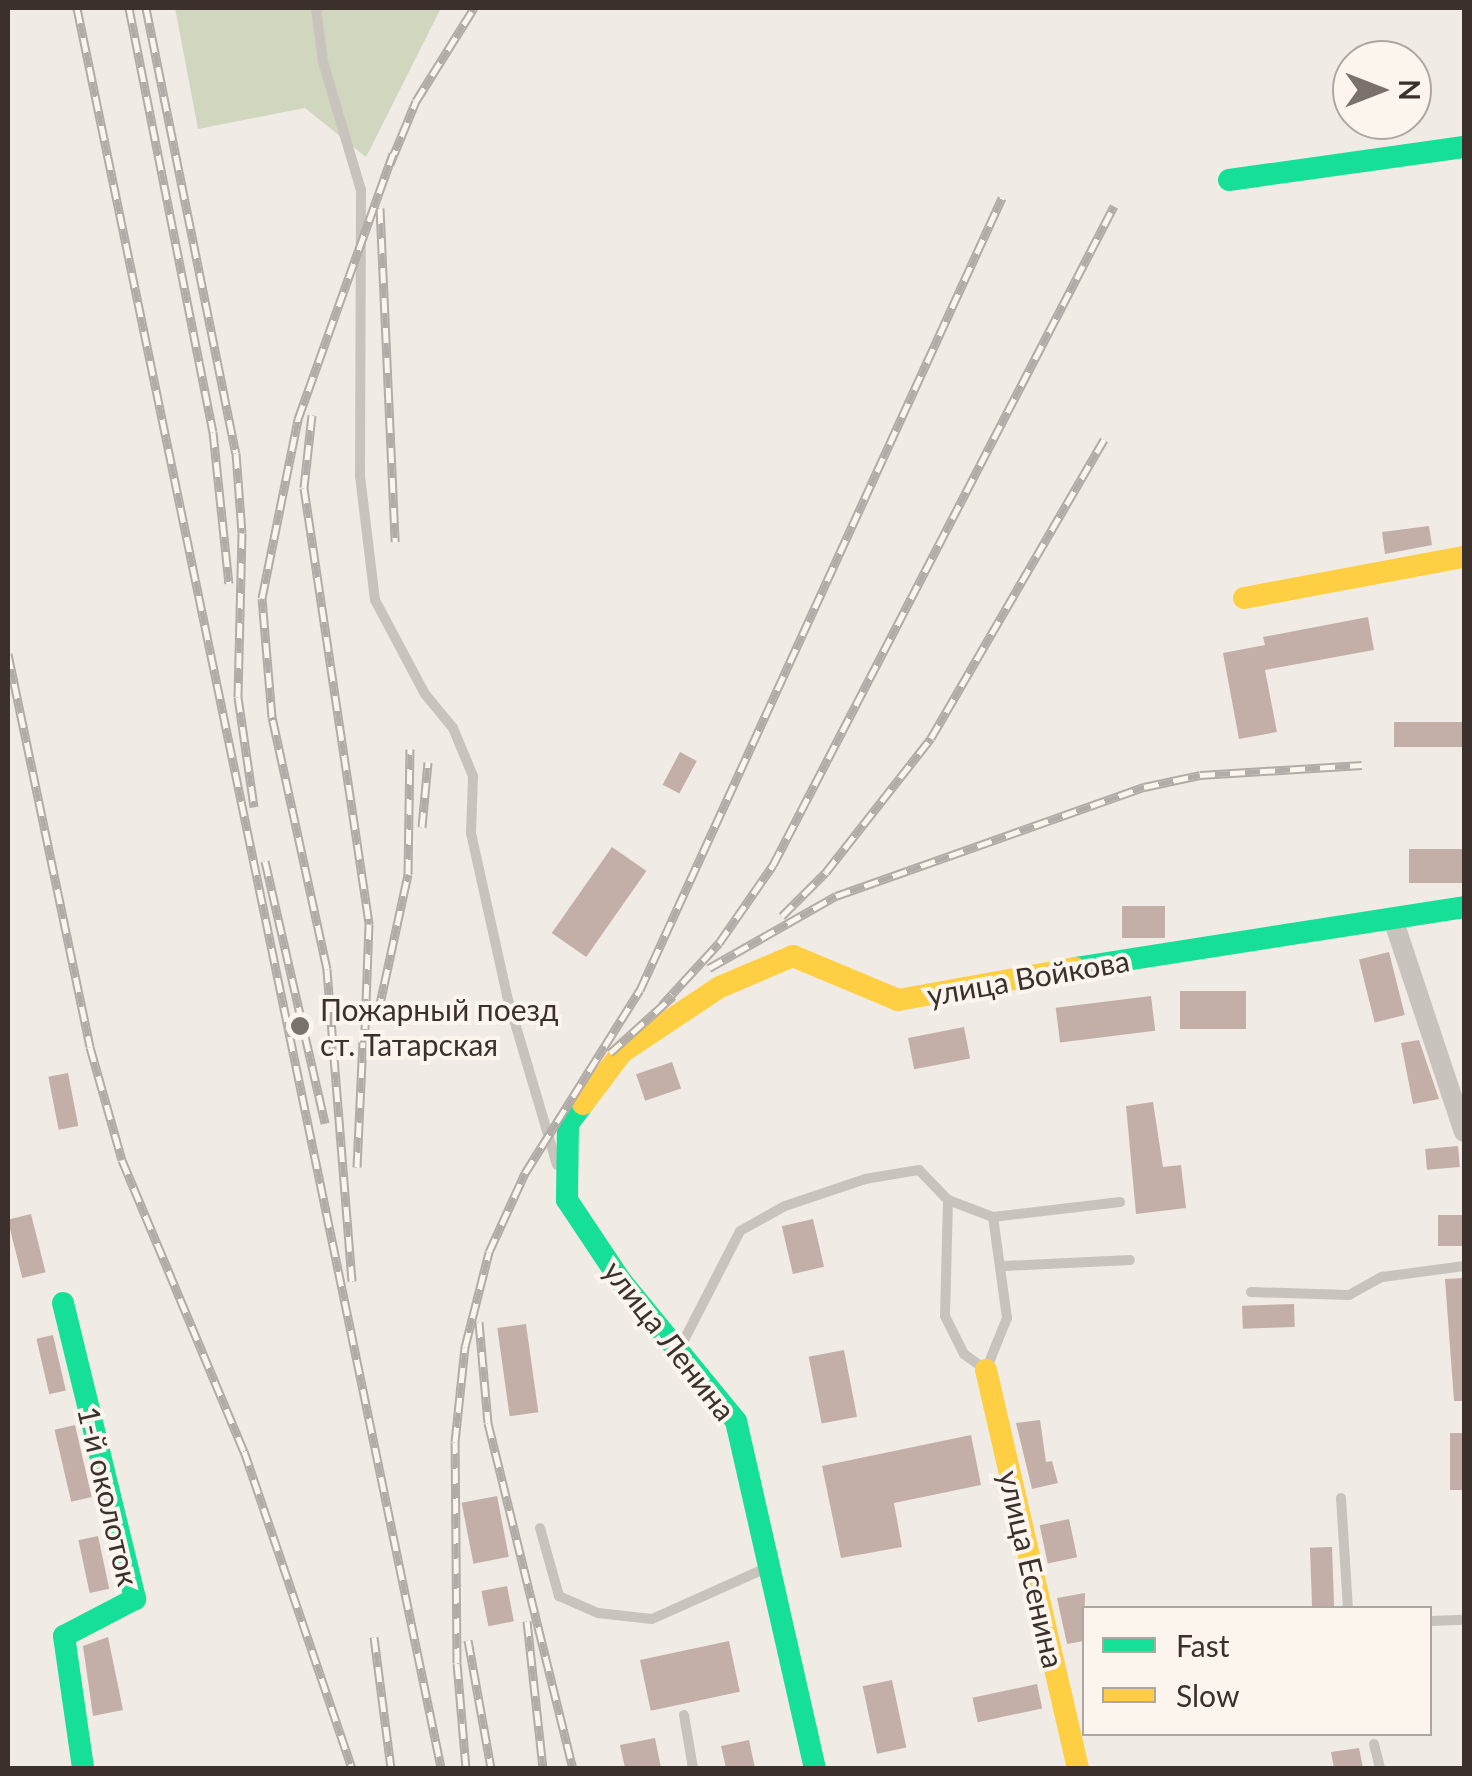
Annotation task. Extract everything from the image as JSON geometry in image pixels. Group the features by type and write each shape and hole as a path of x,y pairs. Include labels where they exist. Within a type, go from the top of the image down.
{"street":[{"path":"1229,180 1464,146"},
{"path":"1244,598 1464,557"},
{"name":"улица Войкова","path":"567,1200 568,1124 622,1052 720,987 793,956 898,1000 1274,933 1394,922 1464,906"},
{"path":"1394,922 1464,1132"},
{"name":"улица Ленина","path":"567,1200 621,1281 680,1347 736,1421 815,1768"},
{"name":"1-й околоток","path":"63,1303 135,1599 64,1636 83,1768"},
{"name":"улица Есенина","path":"986,1370 1078,1768"}],"lane":[{"path":"316,8 323,62 361,190 360,476 374,600 425,694 453,728 472,776 472,833 507,996 567,1200"},
{"path":"680,1347 740,1231 785,1206 864,1179 920,1170 948,1200 993,1217 1120,1202"},
{"path":"948,1200 945,1316 964,1354 986,1370 1007,1318 1004,1266 993,1217"},
{"path":"1004,1266 1130,1260"},
{"path":"1251,1292 1349,1295 1382,1278 1464,1266"},
{"path":"1340,1498 1348,1606"},
{"path":"540,1528 559,1596 598,1613 652,1618 771,1566"},
{"path":"1432,1620 1464,1620"},
{"path":"684,1715 693,1768"},
{"path":"1374,1744 1380,1768"}],"green space":[{"path":"175,8 441,8 366,157 305,108 198,129"}],"building":[{"path":"1429,526 1432,545 1385,554 1382,532"},
{"path":"1368,617 1374,650 1265,670 1277,732 1239,739 1223,653 1265,645 1263,637"},
{"path":"1394,722 1464,722 1464,747 1394,747"},
{"path":"680,752 697,761 679,794 663,785"},
{"path":"612,847 646,871 586,957 552,933"},
{"path":"1409,849 1464,849 1464,883 1409,883"},
{"path":"1122,906 1165,906 1165,938 1122,938"},
{"path":"1389,952 1405,1015 1375,1023 1359,959"},
{"path":"1180,991 1246,991 1246,1029 1180,1029"},
{"path":"1151,996 1155,1031 1060,1042 1056,1008"},
{"path":"964,1027 970,1058 914,1069 908,1038"},
{"path":"1419,1040 1439,1099 1413,1104 1401,1043"},
{"path":"672,1062 681,1088 645,1101 636,1074"},
{"path":"68,1073 78,1126 59,1130 48,1077"},
{"path":"1153,1102 1163,1167 1181,1165 1186,1208 1136,1214 1126,1106"},
{"path":"1458,1146 1460,1167 1427,1170 1425,1149"},
{"path":"31,1214 46,1272 22,1278 8,1220"},
{"path":"1438,1215 1464,1215 1464,1246 1438,1246"},
{"path":"813,1219 824,1267 793,1274 782,1226"},
{"path":"1464,1278 1464,1401 1454,1401 1445,1279"},
{"path":"1294,1304 1295,1327 1243,1329 1242,1306"},
{"path":"526,1324 538,1412 510,1416 497,1328"},
{"path":"53,1335 66,1391 49,1394 36,1339"},
{"path":"844,1350 857,1417 822,1424 809,1357"},
{"path":"1040,1420 1046,1462 1052,1461 1058,1483 1032,1489 1016,1423"},
{"path":"75,1425 92,1497 71,1502 55,1430"},
{"path":"1450,1433 1464,1433 1464,1490 1450,1490"},
{"path":"971,1435 981,1485 894,1503 902,1547 841,1558 822,1466"},
{"path":"497,1496 509,1557 473,1564 462,1503"},
{"path":"1069,1519 1077,1557 1048,1563 1040,1525"},
{"path":"98,1536 109,1589 90,1593 78,1540"},
{"path":"1332,1547 1334,1606 1312,1606 1310,1548"},
{"path":"507,1586 514,1621 488,1626 481,1591"},
{"path":"1085,1593 1082,1641 1067,1644 1057,1598"},
{"path":"108,1637 123,1710 93,1716 83,1646"},
{"path":"729,1641 740,1692 651,1711 640,1660"},
{"path":"892,1680 906,1747 877,1754 863,1686"},
{"path":"1037,1684 1042,1708 978,1722 972,1698"},
{"path":"655,1738 661,1768 625,1768 620,1745"},
{"path":"749,1740 755,1768 726,1768 721,1746"},
{"path":"1359,1748 1363,1768 1334,1768 1331,1752"}],"railway":[{"path":"77,8 441,1768"},
{"path":"129,8 213,432 229,583"},
{"path":"146,8 236,453 242,533 238,697 254,807"},
{"path":"390,164 416,101 474,8"},
{"path":"352,1281 327,969 272,717 262,598 298,419 393,154"},
{"path":"466,1768 457,1663 455,1442 465,1347 489,1252 525,1173 640,990 1002,198"},
{"path":"662,1005 719,943 773,865 1114,206"},
{"path":"380,208 395,542"},
{"path":"312,415 304,488 369,924 364,1056"},
{"path":"782,916 826,872 931,738 1104,440"},
{"path":"8,654 90,1047 122,1160 244,1451 352,1768"},
{"path":"378,1013 408,874 410,749"},
{"path":"422,827 428,762"},
{"path":"709,968 836,896 1144,787 1200,775 1362,765"},
{"path":"265,861 325,1123"},
{"path":"610,1053 673,996"},
{"path":"357,1167 363,1042"},
{"path":"479,1322 488,1423 573,1768"},
{"path":"527,1621 543,1768"},
{"path":"374,1637 391,1768"},
{"path":"468,1640 491,1768"}],"traffic: fast":[{"path":"1229,180 1464,147"},
{"path":"1075,968 1464,907"},
{"path":"583,1104 568,1124 567,1200 621,1281 736,1421 815,1768"},
{"path":"63,1303 135,1599 64,1636 83,1768"}],"traffic: slow":[{"path":"1244,598 1464,557"},
{"path":"583,1104 622,1052 720,987 793,956 898,1000 1075,968"},
{"path":"986,1370 1078,1768"}],"place":[{"name":"Пожарный поезд ст. Татарская","path":"300,1026"}]}
